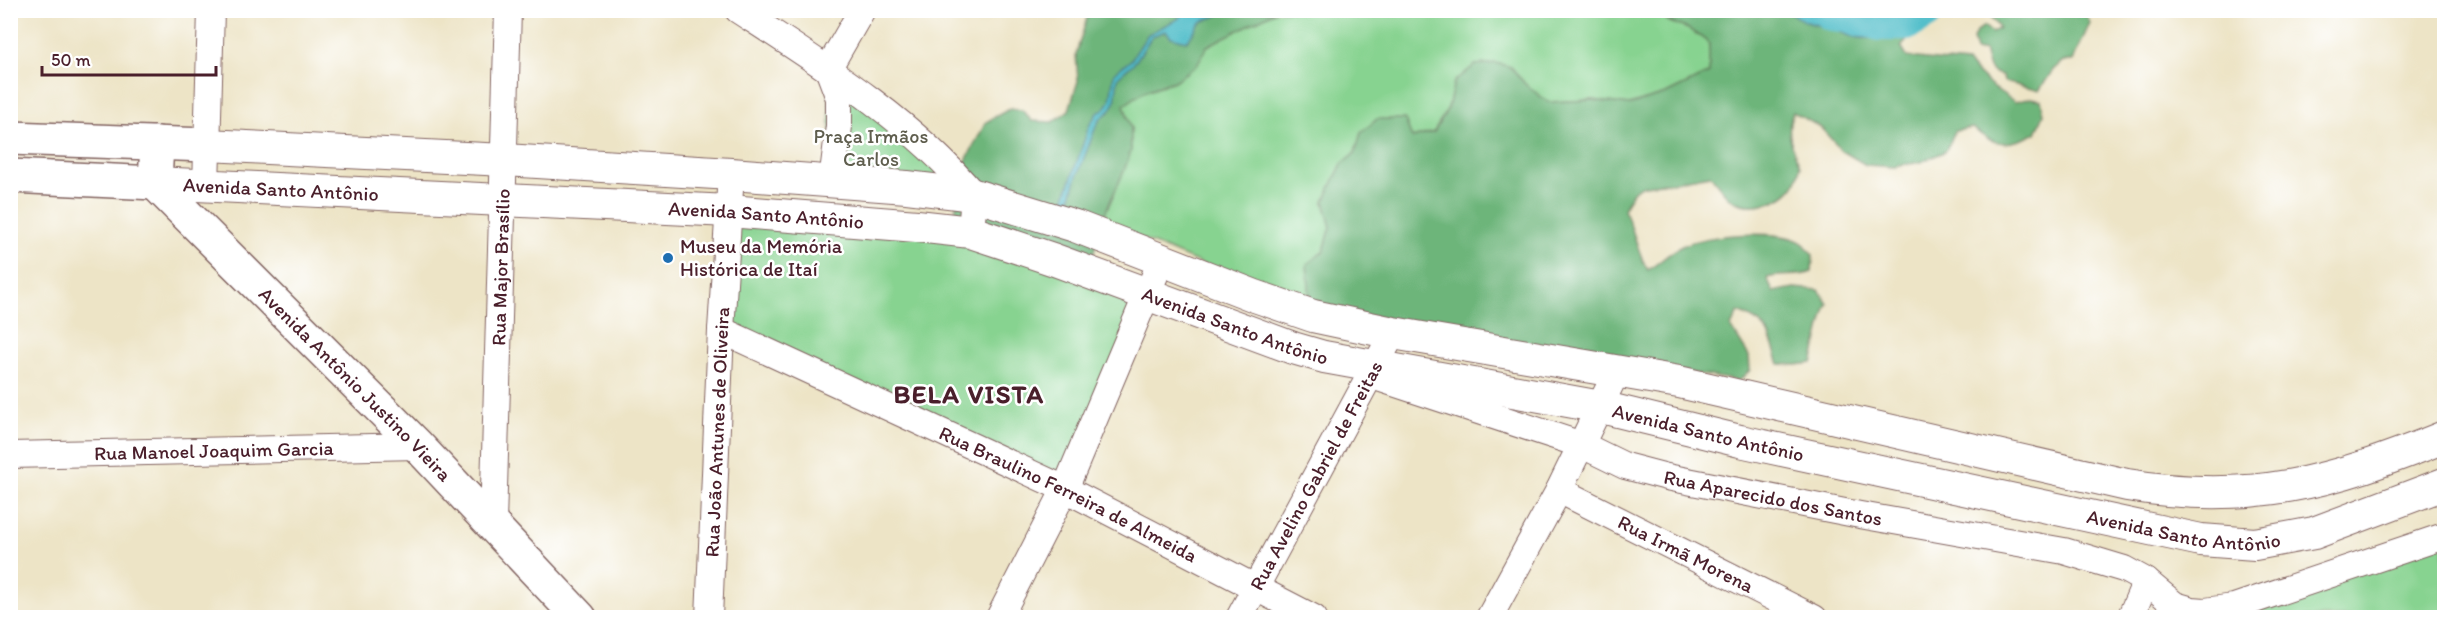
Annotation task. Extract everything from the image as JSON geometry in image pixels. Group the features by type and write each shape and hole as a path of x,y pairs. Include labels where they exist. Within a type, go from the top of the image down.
{"main road":[{"name":"Avenida Santo Antônio","path":"10,138 207,145"},
{"path":"155,183 157,143"},
{"name":"Avenida Santo Antônio","path":"10,176 155,183"},
{"name":"Avenida Antônio Justino Vieira","path":"155,183 493,523 580,618"}],"street":[{"path":"206,186 211,10"},
{"name":"Rua Major Brasílio","path":"493,523 508,10"},
{"path":"738,10 828,69 907,130 958,176 974,195 971,232"},
{"path":"828,69 862,10"},
{"path":"828,69 839,98 839,126 832,181"},
{"name":"Avenida Santo Antônio","path":"207,145 731,174 974,195 1075,226 1161,261 1313,316 1393,333 1679,382 2161,490 2209,494 2297,486 2360,469 2445,437"},
{"name":"Rua João Antunes de Oliveira","path":"709,618 721,330 731,174"},
{"name":"Avenida Santo Antônio","path":"155,183 729,211 971,232 1293,348 1374,371 1601,407 1740,441 2201,540 2254,544 2314,533 2445,484"},
{"path":"999,618 1065,489 1161,261"},
{"name":"Rua Braulino Ferreira de Almeida","path":"721,330 1065,489 1314,618"},
{"name":"Rua Avelino Gabriel de Freitas","path":"1239,618 1254,586 1393,333"},
{"name":"Rua Aparecido dos Santos","path":"1374,371 1582,445 1625,466 1667,477 1849,513 2064,551 2106,563 2146,581 2181,611 2205,611 2234,607 2445,537"},
{"path":"1489,618 1559,490 1617,371"},
{"name":"Rua Manoel Joaquim Garcia","path":"10,456 417,446"},
{"name":"Rua Irmã Morena","path":"1559,490 1814,618"},
{"path":"2130,618 2146,581"}],"green space":[{"path":"1832,10 1863,14 1880,20 1906,20 1911,11 1943,11 1923,22 1901,47 1907,57 1967,63 1990,85 2015,102 2031,98 2041,100 2044,114 2036,133 2019,141 1996,142 1973,128 1955,131 1946,151 1921,162 1894,167 1866,165 1842,151 1820,127 1793,112 1790,133 1792,146 1800,166 1796,182 1783,196 1757,205 1739,203 1726,195 1710,175 1648,184 1632,193 1624,210 1648,270 1682,246 1708,238 1762,234 1794,239 1804,244 1813,255 1812,272 1767,278 1773,292 1794,288 1819,290 1828,304 1812,363 1779,364 1767,331 1757,321 1738,312 1731,327 1749,356 1750,370 1739,381 1311,309 1307,264 1324,251 1331,227 1324,202 1342,164 1355,153 1361,133 1377,119 1405,119 1412,138 1434,132 1448,108 1454,82 1475,65 1496,63 1511,67 1525,84 1548,102 1593,100 1629,105 1666,94 1709,73 1709,43 1691,30 1667,21 1660,11"},
{"path":"1089,11 1276,11 1207,46 1197,65 1174,81 1145,91 1124,105 1131,128 1131,151 1101,222 1089,273 954,230 958,176 986,122 1009,109 1022,110 1032,121 1053,122 1069,110 1078,81 1076,54"},
{"path":"1276,11 1660,11 1667,21 1691,30 1709,43 1710,73 1666,94 1629,105 1593,100 1548,102 1525,84 1511,67 1455,82 1448,108 1434,132 1412,138 1361,133 1355,153 1342,164 1324,202 1331,227 1324,251 1307,264 1311,309 1101,222 1124,171 1131,128 1124,105 1145,91 1174,81 1197,65 1206,47 1243,26"},
{"path":"1987,11 2084,11 2090,23 2073,61 2063,61 2053,70 2039,91 2005,82 2002,75 1990,70 1984,50 1976,51 1973,39 1976,32 1984,26 1992,33 1999,28"},
{"name":"Praça Irmãos Carlos","path":"828,69 958,176 832,181"},
{"path":"729,211 954,230 1148,295 1065,489 721,330"},
{"path":"2444,542 2444,617 2194,618"}],"water":[{"path":"1184,11 1225,11 1201,22 1186,41 1171,37 1166,31 1152,36 1136,61 1118,77 1115,103 1097,124 1076,179 1064,220 1058,218 1089,126 1097,113 1104,110 1110,101 1114,73 1131,60 1148,34 1178,19"},
{"path":"1787,11 1832,11 1863,14 1880,20 1906,20 1911,11 1943,11 1923,22 1912,34 1871,38 1854,37 1807,22"}],"waterway":[{"path":"1832,10 1863,14 1880,20 1906,20 1923,10"}],"place":[{"name":"Museu da Memória Histórica de Itaí","path":"668,258"}],"district":[{"name":"BELA VISTA","path":"969,394"}]}
